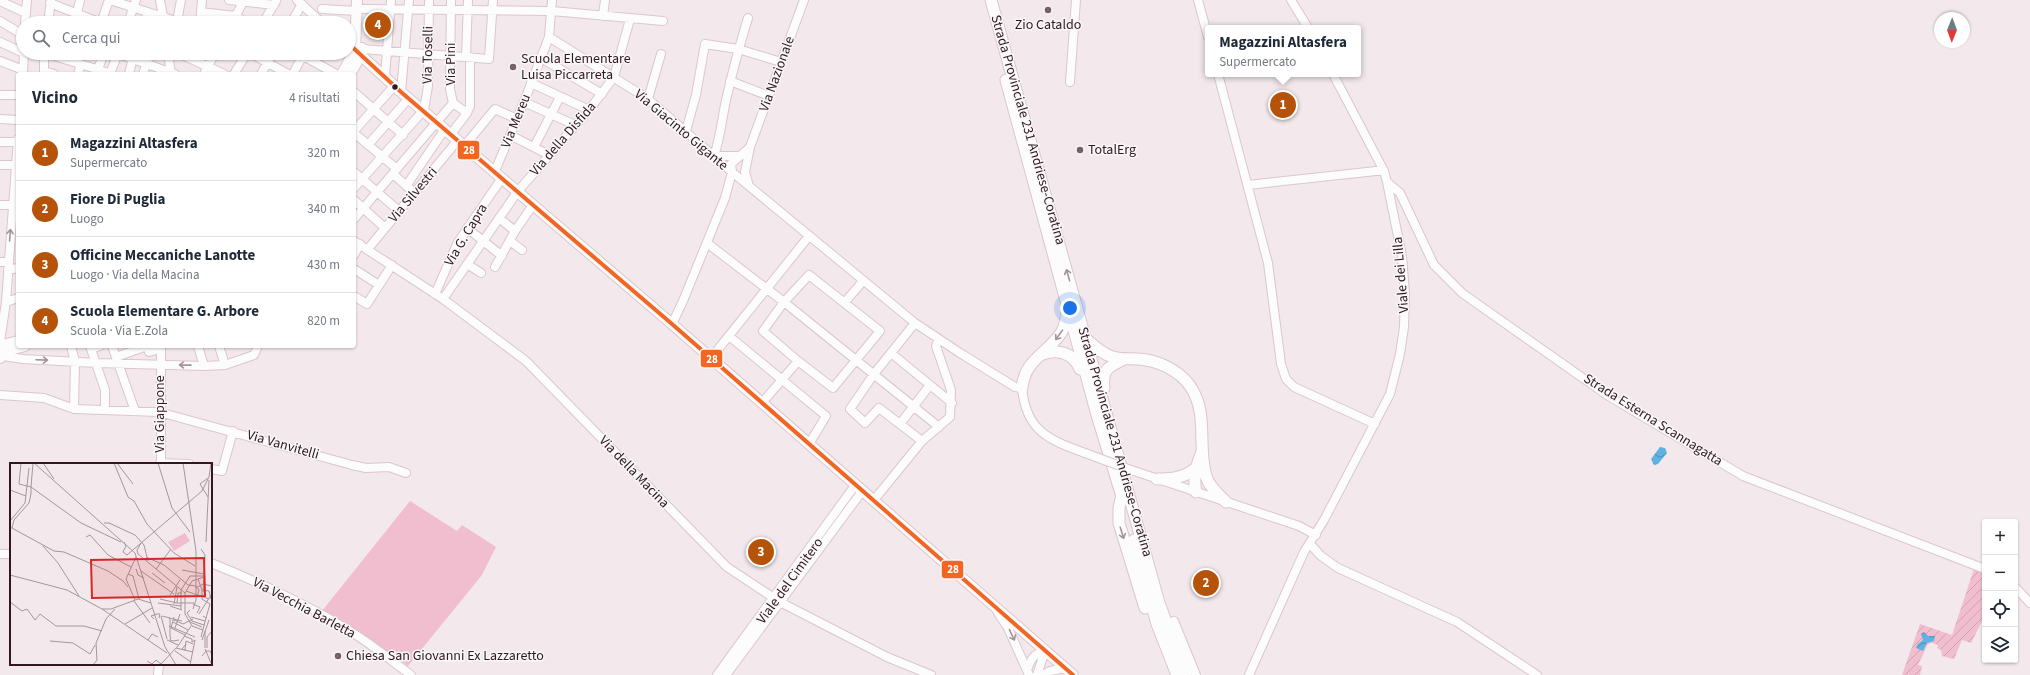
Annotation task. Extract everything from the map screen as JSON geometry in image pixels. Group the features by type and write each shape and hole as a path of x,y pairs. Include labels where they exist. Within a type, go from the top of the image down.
{"highway":[{"name":"Strada Provinciale 231 Andriese-Coratina","path":"984,0 1067,308 1101,411 1159,603 1186,675"},
{"name":"Strada Provinciale 231 Andriese-Coratina","path":"991,0 1086,338 1101,411 1157,624 1178,675"},
{"path":"1022,388 1028,367 1061,333 1065,326 1067,308"},
{"path":"1086,338 1103,352 1124,359"},
{"path":"1040,355 1047,352 1063,352 1076,360 1093,411 1101,411 1106,401 1103,380 1105,371 1111,365 1124,359 1136,358 1161,364 1180,375 1190,386 1198,400 1201,417 1202,451 1206,477 1214,490 1226,502"},
{"path":"1196,492 1194,481 1195,469 1202,451"},
{"path":"1157,479 1171,479 1187,475 1195,469"},
{"path":"1196,492 1206,477"},
{"path":"1122,495 1119,508 1119,523 1146,610 1170,675"}],"main road":[{"path":"360,5 357,49 402,92 672,324 1073,675"},
{"path":"343,72 350,60"},
{"path":"351,72 354,60"},
{"path":"2,349 16,341"},
{"path":"2,349 16,347"}],"street":[{"path":"26,16 27,0"},
{"path":"77,13 80,0"},
{"path":"104,16 110,0 134,4 155,16"},
{"path":"160,0 163,16"},
{"path":"180,16 181,0"},
{"path":"201,16 202,0"},
{"path":"229,0 275,2 267,16"},
{"path":"321,16 322,0"},
{"path":"385,76 391,0"},
{"path":"368,145 388,122 402,92 408,0"},
{"name":"Via Toselli","path":"424,110 428,86 428,0"},
{"name":"Via Pini","path":"451,0 450,89 454,103 452,134"},
{"path":"406,186 452,134 467,113 470,106 468,0"},
{"path":"357,49 489,59 493,0"},
{"name":"Via Mereu","path":"498,175 510,135 548,37 552,0"},
{"path":"603,16 605,0"},
{"name":"Via Nazionale","path":"732,172 740,168 750,147 804,0"},
{"path":"1070,82 1076,0"},
{"path":"1198,0 1205,26"},
{"path":"1291,0 1306,25"},
{"path":"0,1 26,13"},
{"path":"49,16 50,1 84,16"},
{"path":"236,16 244,1"},
{"path":"294,16 300,2 315,16"},
{"path":"130,16 134,4"},
{"path":"322,9 360,5 390,9 552,11 663,21"},
{"path":"201,12 220,16"},
{"path":"748,18 730,81 720,140 714,156 743,159 746,179 749,186"},
{"name":"Via della Disfida","path":"443,299 518,191 589,110 614,77 630,19"},
{"path":"0,21 16,31"},
{"name":"Via Giacinto Gigante","path":"548,37 648,99 732,172 915,324 1010,384 1022,388"},
{"path":"0,42 16,49"},
{"path":"686,131 696,95 705,44 738,49 781,62"},
{"path":"648,99 661,54"},
{"path":"541,58 602,94"},
{"path":"0,61 23,72 24,60"},
{"path":"44,72 45,60"},
{"path":"68,60 106,72"},
{"path":"98,69 101,60"},
{"path":"112,72 115,60"},
{"path":"129,72 132,60"},
{"path":"140,60 159,71"},
{"path":"144,72 147,60"},
{"path":"169,60 172,72"},
{"path":"200,60 220,72"},
{"path":"205,72 211,60"},
{"path":"235,72 243,60"},
{"path":"264,60 285,72"},
{"path":"294,72 299,60"},
{"path":"312,60 333,72"},
{"path":"262,72 268,62"},
{"path":"79,72 81,64"},
{"path":"1219,77 1268,264 1277,338 1286,379 1294,387 1375,424"},
{"path":"1248,185 1384,171 1336,77"},
{"path":"730,81 769,96"},
{"path":"531,83 589,110"},
{"path":"356,129 373,108 402,92"},
{"path":"356,94 403,135"},
{"path":"0,95 16,95"},
{"path":"534,147 560,96"},
{"path":"524,102 575,125"},
{"path":"454,103 467,113"},
{"path":"356,216 395,172 452,134 495,109 517,119"},
{"path":"356,185 424,110"},
{"path":"0,119 16,120"},
{"path":"356,134 383,157 406,186 415,194"},
{"name":"Via Silvestri","path":"367,250 415,194 452,134"},
{"path":"510,135 549,154"},
{"path":"0,142 16,142"},
{"path":"0,165 16,165"},
{"name":"Viale dei Lilla","path":"1249,675 1304,552 1316,535 1390,394 1400,354 1404,327 1405,293 1402,256 1384,171"},
{"path":"672,324 683,301 725,198 732,172"},
{"path":"356,174 399,211"},
{"name":"Via G. Capra","path":"435,294 444,271 498,175"},
{"name":"Strada Esterna Scannagatta","path":"1387,182 1400,193 1434,265 1462,293 1607,395 1743,476 1982,568"},
{"path":"16,185 15,205 6,265 6,302 2,349 23,359 97,363 118,361 160,365 204,366 225,365 254,355 257,348"},
{"path":"356,202 385,228"},
{"path":"0,204 15,205"},
{"path":"495,267 515,231 533,205"},
{"path":"499,218 515,231"},
{"path":"467,228 502,256"},
{"path":"711,358 809,236"},
{"path":"510,240 522,250"},
{"name":"Via della Macina","path":"357,242 443,299 526,361 727,567 776,599 887,657 931,675"},
{"path":"707,243 784,302 940,427"},
{"path":"467,264 481,272"},
{"path":"6,265 16,268"},
{"path":"356,297 367,304 392,265"},
{"path":"356,270 379,285"},
{"path":"810,275 845,302 880,331 833,388 798,361 764,331 784,302 810,275"},
{"path":"845,302 863,281"},
{"path":"6,302 16,299"},
{"path":"915,324 874,374 850,409 865,423 879,408 922,441"},
{"path":"729,336 826,416 809,444"},
{"path":"874,500 930,432 940,427 950,417 952,403 946,372 936,346 939,340"},
{"path":"72,348 75,362 74,409"},
{"path":"91,348 106,390 104,410"},
{"path":"113,348 135,411"},
{"path":"118,361 148,348 160,348"},
{"name":"Via Giappone","path":"160,348 160,463"},
{"path":"199,348 204,366"},
{"path":"220,348 225,365"},
{"path":"891,353 952,403"},
{"path":"762,403 798,361"},
{"path":"900,424 930,385"},
{"path":"1022,388 1023,402 1029,417 1045,436 1058,444 1157,479 1299,526 1316,535"},
{"name":"Via Vanvitelli","path":"0,395 44,398 74,409 159,412 232,431 352,466 366,468 389,467 406,473"},
{"path":"212,469 222,471 232,431"},
{"path":"716,675 776,599 859,487"},
{"path":"1310,544 1321,556 1338,568 1457,622 1537,675"},
{"name":"Via Vecchia Barletta","path":"212,563 250,579 298,602 356,635 411,675"},
{"path":"2018,590 2030,603"},
{"name":"Viale del Cimitero","path":"721,675 776,599"},
{"name":"Viale del Cimitero","path":"726,675 776,599"},
{"path":"991,602 1008,628 1028,673"},
{"path":"1174,621 1196,675"},
{"path":"1028,673 1031,658 1037,653 1045,651"},
{"path":"1037,675 1045,651"},
{"path":"158,675 159,665"},
{"path":"1043,675 1050,671 1065,668"}],"shaded area":[{"path":"410,501 457,531 462,525 496,547 482,575 408,666 360,632 322,611"},
{"path":"1974,569 1982,571 1982,621 1971,643 1962,640 1954,659 1942,656 1941,650 1937,648 1938,645 1932,643 1928,644 1918,665 1922,666 1920,675 1902,675 1920,624 1952,635"}],"water":[{"path":"1660,447 1665,448 1667,453 1658,464 1654,465 1651,459"},
{"path":"1924,632 1928,636 1935,636 1934,641 1927,643 1923,651 1916,648 1923,640 1921,634"}],"transit line":[{"name":"28","path":"356,50 401,92 672,324 1073,675"}],"place":[{"name":"Zio Cataldo","path":"1048,10"},
{"name":"Scuola Elementare G. Arbore","path":"378,25"},
{"name":"Scuola Elementare Luisa Piccarreta","path":"513,67"},
{"name":"Magazzini Altasfera","path":"1283,105"},
{"name":"TotalErg","path":"1080,150"},
{"name":"Officine Meccaniche Lanotte","path":"761,552"},
{"name":"Fiore Di Puglia","path":"1206,583"},
{"name":"Chiesa San Giovanni Ex Lazzaretto","path":"338,656"}]}
